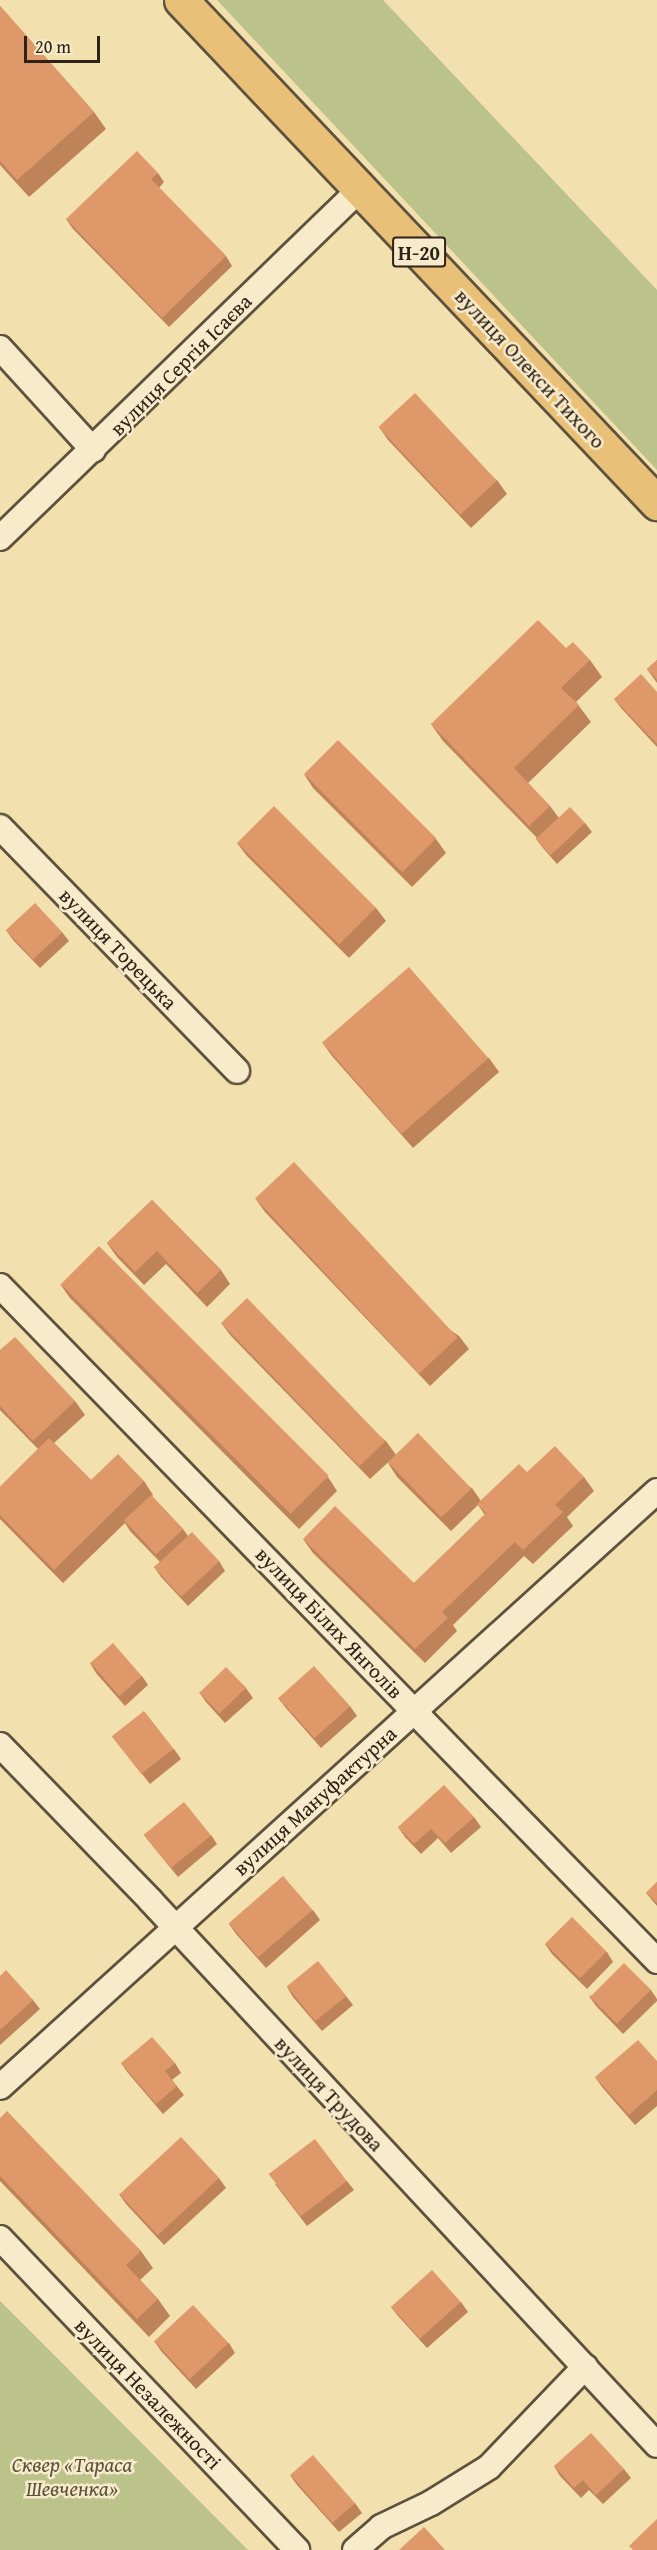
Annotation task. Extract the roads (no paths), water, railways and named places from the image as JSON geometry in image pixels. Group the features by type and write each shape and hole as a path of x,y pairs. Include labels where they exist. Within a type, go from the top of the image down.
{"main road":[{"name":"вулиця Олекси Тихого","path":"181,0 657,503"}],"street":[{"name":"вулиця Сергія Ісаєва","path":"0,538 360,189"},
{"path":"0,348 93,450"},
{"name":"вулиця Торецька","path":"0,827 237,1071"},
{"name":"вулиця Білих Янголів","path":"0,1286 657,1961"},
{"name":"вулиця Мануфактурна","path":"0,2087 414,1711 655,1496"},
{"name":"вулиця Трудова","path":"0,1745 657,2445"},
{"name":"вулиця Незалежності","path":"0,2238 297,2550"},
{"path":"355,2550 381,2527 431,2503 489,2467 585,2367"}],"park label":[{"name":"Сквер «Тараса Шевченка»","path":"72,2477"}]}
